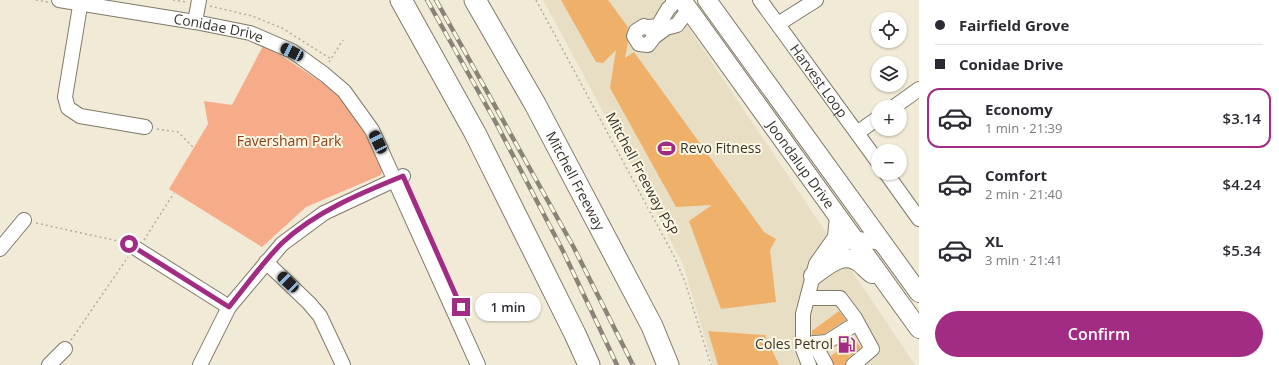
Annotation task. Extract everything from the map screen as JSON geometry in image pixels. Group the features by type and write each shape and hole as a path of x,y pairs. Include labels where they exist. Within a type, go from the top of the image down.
{"highway":[{"path":"401,0 475,132 576,334 589,365"},
{"name":"Mitchell Freeway","path":"475,0 546,125 652,326 668,365"}],"main road":[{"name":"Joondalup Drive","path":"707,0 881,243 919,293"},
{"name":"Joondalup Drive","path":"687,3 837,216 919,329"},
{"path":"815,270 836,260 850,259 857,261 889,287"}],"street":[{"name":"Conidae Drive","path":"118,0 197,11 241,22 275,34 304,49 326,65 344,82 371,115 478,365"},
{"path":"673,0 673,4 668,9 658,26 651,32 677,25 687,3"},
{"name":"Harvest Loop","path":"760,0 871,152"},
{"path":"778,24 816,0"},
{"name":"Conidae Drive","path":"55,1 197,11 221,26 262,38 292,52 324,74 344,92 364,118 399,178 487,365"},
{"path":"81,2 65,97 68,108 80,116 145,127"},
{"path":"904,100 919,89"},
{"path":"857,133 871,123"},
{"path":"200,365 229,307 282,244 324,213 399,178"},
{"path":"891,180 919,219"},
{"path":"809,365 804,314 815,270 835,237 837,216"},
{"path":"0,249 24,220"},
{"path":"815,270 853,238 881,243"},
{"path":"134,247 229,307"},
{"path":"266,262 309,303 320,316 343,365"},
{"path":"808,298 840,298 857,323 872,349 853,365"},
{"path":"808,346 827,342 857,323"},
{"path":"808,346 826,365"},
{"path":"49,365 65,349"}],"path":[{"path":"36,0 55,1"},
{"name":"Mitchell Freeway PSP","path":"536,0 677,262 686,282 711,365"},
{"path":"326,65 343,40"},
{"path":"145,127 178,132 193,147"},
{"path":"65,349 134,247 174,193"},
{"path":"24,220 134,247"}],"shaded area":[{"path":"543,0 670,0 915,365 713,365 683,264"}],"green space":[{"name":"Faversham Park","path":"264,44 336,92 384,161 381,175 306,207 262,247 169,189 208,124 204,101 232,105"}],"building":[{"path":"561,0 608,0 628,27 626,36 628,42 625,58 634,52 764,232 776,239 770,250 776,302 721,309 689,221 712,205 676,207 610,88 616,50 603,63 596,62"},
{"path":"839,311 846,320 824,334 812,335 812,331"},
{"path":"708,331 765,335 779,365 718,365"},
{"path":"854,339 861,348 848,358 845,365 834,365 831,356"}],"railway":[{"path":"427,0 495,121 563,251 617,365"},
{"path":"436,0 573,246 633,365"}],"place":[{"name":"Revo Fitness","path":"667,148"},
{"name":"Coles Petrol","path":"846,344"}],"route":[{"path":"129,244 229,307 282,244 302,228 324,213 403,176 461,307"}]}
